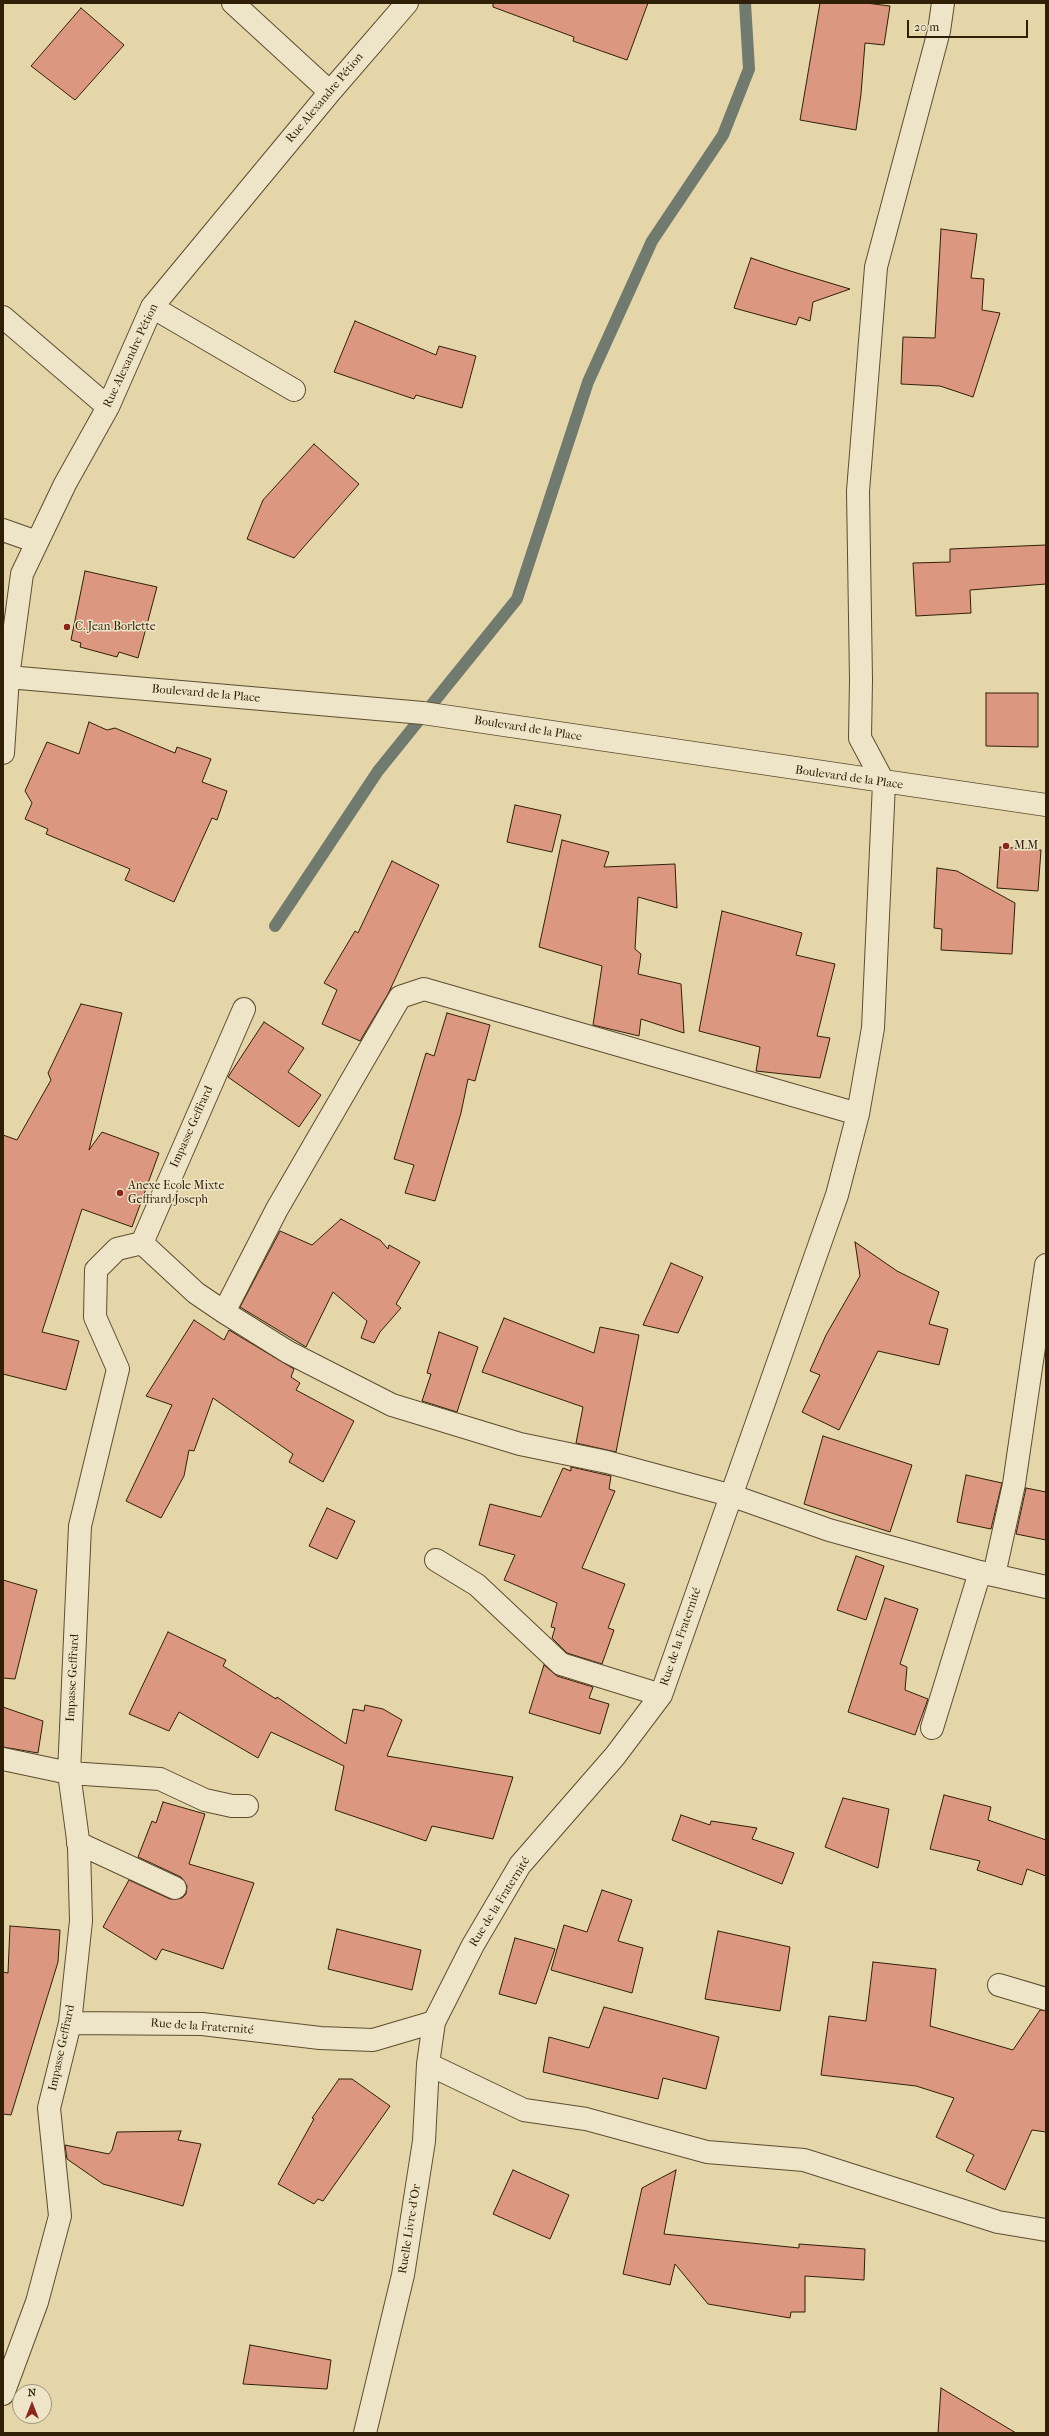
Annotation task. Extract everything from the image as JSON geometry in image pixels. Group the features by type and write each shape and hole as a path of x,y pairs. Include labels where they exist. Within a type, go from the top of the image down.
{"street":[{"path":"233,3 330,92"},
{"name":"Rue Alexandre Pétion","path":"3,753 8,677 22,574 65,484 108,407 152,307 330,92 407,3"},
{"path":"884,783 860,738 861,680 858,490 876,267 939,31 943,3"},
{"path":"152,307 294,390"},
{"path":"3,317 108,407"},
{"path":"3,530 37,542"},
{"name":"Boulevard de la Place","path":"8,677 422,713 884,783 1046,805"},
{"name":"Rue de la Fraternité","path":"70,2023 202,2024 320,2038 373,2040 434,2022 473,1945 520,1865 615,1756 661,1695 692,1603 733,1496 756,1422 837,1195 858,1114 873,1028 884,783"},
{"path":"224,1312 277,1209 400,997 424,989 858,1114"},
{"name":"Impasse Geffrard","path":"3,2394 37,2302 60,2216 49,2108 70,2023 81,1921 78,1843 69,1773 80,1526 118,1369 95,1317 96,1270 117,1249 142,1243 244,1009"},
{"path":"142,1243 196,1293 224,1312 288,1352 392,1405 520,1444 607,1462 733,1496 829,1530 987,1574 1046,1587"},
{"path":"932,1728 987,1574 1014,1484 1046,1265"},
{"path":"436,1560 477,1585 561,1664 661,1695"},
{"path":"3,1759 69,1773 160,1779 205,1800 232,1806 247,1806"},
{"path":"78,1843 175,1888"},
{"path":"999,1985 1046,1999"},
{"name":"Ruelle Livre-d'Or","path":"365,2433 403,2275 424,2141 428,2064 434,2022"},
{"path":"428,2064 524,2110 586,2119 707,2152 804,2160 998,2222 1046,2230"}],"building":[{"path":"493,3 648,3 627,60 573,41 574,37 493,7"},
{"path":"820,3 866,3 890,6 884,45 865,43 861,94 856,130 800,120"},
{"path":"81,8 124,45 75,100 31,66"},
{"path":"941,229 977,234 971,278 984,279 982,310 1000,313 973,397 940,386 901,384 903,337 935,338"},
{"path":"751,258 850,289 813,302 810,321 799,317 796,325 734,308"},
{"path":"355,321 436,355 439,346 476,356 462,408 416,395 414,399 334,372"},
{"path":"314,444 359,484 294,558 247,539 263,500"},
{"path":"1046,545 1046,584 970,590 971,613 916,616 913,563 950,562 950,549"},
{"path":"85,571 157,587 138,658 119,652 117,657 80,647 81,643 71,640"},
{"path":"986,693 1038,693 1038,747 986,746"},
{"path":"89,722 107,730 115,728 175,753 177,747 211,759 202,782 227,791 217,820 212,818 174,902 125,880 130,869 46,834 48,829 25,819 32,803 25,791 47,742 79,754"},
{"path":"515,805 561,815 552,852 507,842"},
{"path":"562,840 609,852 604,867 675,864 677,908 638,897 635,949 641,954 638,974 681,984 684,1033 641,1019 639,1036 593,1025 602,966 539,947"},
{"path":"1000,847 1041,850 1038,891 997,888"},
{"path":"392,861 439,885 388,994 360,1041 322,1024 337,990 324,983 355,931 358,933"},
{"path":"937,868 957,871 1015,903 1012,954 941,950 942,929 934,928"},
{"path":"722,911 802,933 796,955 835,964 817,1036 830,1038 820,1078 756,1071 760,1047 699,1031"},
{"path":"81,1004 122,1013 89,1150 102,1132 159,1153 132,1227 82,1209 42,1332 79,1341 66,1390 3,1374 3,1135 17,1140 51,1080 48,1073"},
{"path":"447,1013 490,1025 475,1081 468,1079 461,1113 435,1201 405,1193 414,1165 394,1159 426,1053 434,1056"},
{"path":"264,1022 304,1048 288,1072 321,1095 299,1127 228,1077"},
{"path":"341,1219 380,1240 388,1249 389,1245 420,1262 396,1304 401,1308 380,1332 374,1343 361,1338 367,1321 333,1292 306,1347 240,1307 280,1231 312,1245"},
{"path":"855,1242 897,1271 939,1292 929,1324 948,1329 939,1365 878,1351 839,1430 802,1412 820,1375 810,1371 826,1335 860,1276"},
{"path":"671,1263 703,1277 678,1333 643,1325"},
{"path":"504,1318 594,1353 600,1327 639,1335 616,1452 576,1443 583,1407 482,1372"},
{"path":"194,1320 224,1340 229,1330 294,1369 291,1377 300,1383 296,1390 354,1421 323,1482 289,1462 293,1454 213,1398 194,1451 189,1450 184,1476 161,1518 126,1501 172,1405 146,1396"},
{"path":"439,1332 478,1347 457,1412 422,1401 431,1374 427,1373"},
{"path":"823,1436 912,1465 890,1532 804,1504"},
{"path":"571,1467 611,1476 609,1489 615,1491 582,1568 625,1584 608,1628 614,1630 602,1664 567,1653 552,1638 555,1628 551,1627 557,1603 504,1580 515,1555 479,1545 490,1504 541,1517 563,1468 571,1471"},
{"path":"966,1475 1002,1483 991,1529 957,1522"},
{"path":"1026,1488 1046,1492 1046,1540 1016,1534"},
{"path":"327,1508 355,1521 337,1559 309,1546"},
{"path":"856,1556 884,1566 866,1620 837,1610"},
{"path":"3,1580 37,1590 15,1679 3,1678"},
{"path":"885,1598 918,1609 900,1664 907,1667 905,1690 928,1699 915,1735 848,1712"},
{"path":"168,1632 226,1660 223,1666 276,1699 277,1697 346,1744 353,1709 364,1711 365,1705 383,1709 402,1720 387,1756 513,1777 493,1839 432,1826 426,1841 335,1810 344,1766 271,1732 258,1758 179,1712 169,1731 129,1714"},
{"path":"544,1665 557,1676 593,1687 589,1698 609,1704 600,1734 529,1713"},
{"path":"3,1707 43,1721 38,1753 3,1747"},
{"path":"944,1795 991,1807 988,1820 1046,1840 1046,1876 1027,1869 1022,1885 977,1870 980,1861 930,1849"},
{"path":"843,1798 889,1809 878,1868 825,1847"},
{"path":"163,1802 205,1814 189,1864 254,1883 223,1969 162,1949 156,1960 103,1927 129,1880 170,1899 182,1898 186,1894 187,1886 181,1877 138,1857 152,1821 156,1823"},
{"path":"681,1815 710,1825 711,1821 757,1828 752,1839 794,1853 782,1884 672,1840"},
{"path":"602,1890 632,1900 618,1941 643,1948 632,1993 551,1970 564,1925 587,1932"},
{"path":"10,1926 60,1930 58,1962 11,2115 3,2114 3,1972 8,1973"},
{"path":"337,1929 421,1950 412,1990 328,1969"},
{"path":"718,1931 790,1947 780,2011 705,1999"},
{"path":"515,1938 555,1949 536,2004 499,1994"},
{"path":"873,1962 936,1969 930,2026 1013,2050 1040,2010 1046,2011 1046,2132 1032,2130 1005,2190 966,2171 974,2155 936,2137 954,2098 916,2086 821,2075 829,2016 866,2021"},
{"path":"604,2007 719,2037 706,2089 663,2078 658,2099 543,2072 549,2037 589,2048"},
{"path":"339,2079 352,2079 390,2106 323,2201 318,2199 314,2204 278,2184 314,2119 312,2118"},
{"path":"181,2131 178,2140 201,2144 183,2206 103,2184 67,2159 65,2145 109,2154 112,2150 117,2132"},
{"path":"513,2170 569,2195 550,2239 493,2214"},
{"path":"676,2170 664,2234 799,2248 799,2244 865,2249 864,2280 805,2276 805,2312 791,2312 790,2318 708,2304 675,2264 670,2285 623,2274 642,2188"},
{"path":"250,2345 331,2360 327,2389 243,2384"},
{"path":"941,2388 1016,2433 938,2433"}],"waterway":[{"path":"275,926 378,771 517,599 588,382 652,241 723,135 749,69 745,3"}],"place":[{"name":"C. Jean Borlette","path":"67,627"},
{"name":"M.M","path":"1006,846"},
{"name":"Anexe Ecole Mixte Geffrard Joseph","path":"120,1193"}]}
